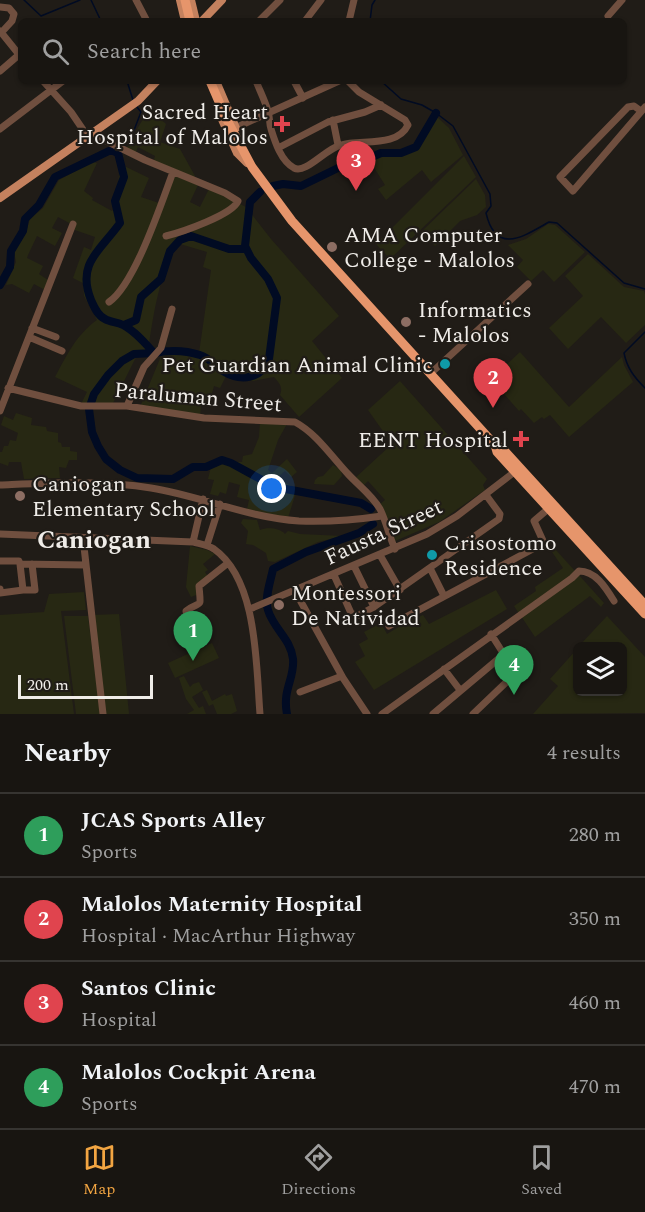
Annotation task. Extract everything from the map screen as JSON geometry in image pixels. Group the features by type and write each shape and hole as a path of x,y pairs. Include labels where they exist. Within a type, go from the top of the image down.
{"highway":[{"path":"185,0 189,18"},
{"path":"210,84 252,167 300,231 495,445 497,453 517,470 645,605"},
{"path":"517,470 548,509 570,527 645,614"}],"main road":[{"path":"180,0 184,18"},
{"path":"191,0 195,18"},
{"path":"205,18 222,0"},
{"path":"0,198 135,103 154,84"},
{"path":"209,84 237,153 252,167"},
{"path":"217,84 235,132"}],"street":[{"path":"136,0 145,18"},
{"path":"262,18 280,0"},
{"path":"307,18 321,0"},
{"path":"350,18 354,0"},
{"path":"608,16 622,0"},
{"path":"0,7 9,8 14,14 12,21 1,32 18,53"},
{"path":"0,71 18,57"},
{"path":"46,84 90,136 225,193 238,201 233,207 212,219 166,236"},
{"path":"0,129 59,84"},
{"path":"257,84 269,113 270,127 278,148 293,167 300,170 307,168 322,153 338,145 393,138 403,134 408,125 405,120 359,92 351,84"},
{"path":"296,84 303,98"},
{"path":"235,132 269,113 333,84"},
{"path":"278,148 333,120 365,112 381,105"},
{"path":"628,107 643,109 573,191 560,177 628,107"},
{"path":"333,120 338,145"},
{"path":"109,302 120,293 135,266 172,172"},
{"path":"0,411 73,224"},
{"path":"430,374 528,284"},
{"path":"127,406 144,367 161,348 172,309"},
{"path":"32,328 56,337"},
{"path":"29,337 62,351"},
{"name":"Paraluman Street","path":"8,388 81,406 127,406 204,418 295,422 303,426 328,450 371,496 395,549"},
{"name":"Fausta Street","path":"250,609 427,534 486,495 517,470"},
{"path":"0,485 118,483 153,488 299,521 352,520 382,516"},
{"path":"334,574 351,613 357,616 400,590 499,519 500,513 486,495"},
{"path":"193,542 203,499"},
{"path":"207,545 220,504"},
{"path":"389,626 544,543 534,521 548,509"},
{"path":"0,534 193,542 216,550 239,580 250,609 260,714"},
{"path":"83,538 103,714"},
{"path":"380,555 400,590"},
{"path":"0,561 19,561 20,564 85,566"},
{"path":"191,645 186,611 200,604 200,586 228,563"},
{"path":"20,564 23,590"},
{"path":"0,589 0,593 35,590 32,564"},
{"path":"354,566 374,607"},
{"path":"430,568 444,596"},
{"path":"382,714 579,571 589,572 602,582 614,601"},
{"path":"295,591 342,676 367,714"},
{"path":"473,714 520,669 503,653 491,634"},
{"path":"433,714 501,658 503,653"},
{"path":"444,669 460,690"},
{"path":"300,692 342,676"}],"green space":[{"path":"152,111 166,124 160,142 180,149 195,176 193,181 153,163 155,156 138,147 135,154 126,149 140,123"},
{"path":"437,117 449,128 463,155 431,182 422,170 386,200 378,189 385,185 373,166 365,171 360,164 382,155 402,155 417,149 427,129"},
{"path":"464,156 476,177 390,259 376,244"},
{"path":"92,162 97,163 84,191 93,198 92,200 112,211 119,200 113,196 118,185 120,164 149,178 141,197 162,204 175,176 198,185 190,202 200,207 209,189 246,207 339,316 312,341 342,378 299,417 280,395 280,386 274,377 253,381 227,374 220,388 214,386 209,404 201,404 200,417 140,407 164,349 199,353 211,270 203,267 207,252 180,244 173,252 162,278 148,352 139,351 112,405 81,404 87,392 55,377 78,339 97,320 84,296 83,283 73,278 84,247 91,250 95,237 72,229 73,225 58,217 52,228 62,233 55,246 37,236 27,258 43,266 39,274 48,280 45,290 34,284 29,293 12,284 6,285 16,262 14,252 26,232 30,219 43,208 59,180"},
{"path":"476,179 485,195 486,207 477,215 460,221 435,246 421,232"},
{"path":"548,224 555,225 585,252 554,282 543,270 531,281 517,267 523,260 508,245 526,239"},
{"path":"588,254 624,287 644,291 645,325 626,343 601,317 568,349 549,328 583,296 565,276"},
{"path":"520,352 569,407 622,357 633,382 569,437 550,415 534,423 521,409 519,411 491,379"},
{"path":"400,381 487,479 483,485 485,490 439,522 393,542 379,505 385,500 368,481 361,488 353,480 392,444 368,410"},
{"path":"16,413 32,418 31,425 46,427 47,431 58,433 58,442 62,447 70,447 70,451 77,452 77,460 69,460 66,468 59,467 60,478 24,479 21,462 9,462 8,466 0,463 0,452 4,446 8,446 10,440 16,441 18,433 1,425 4,416 13,420"},
{"path":"288,422 278,440 268,470 272,473 287,459 297,472 291,477 285,471 277,478 297,489 288,518 247,509 249,500 237,497 240,485 229,482 226,494 220,492 218,496 210,494 214,480 208,479 211,467 222,462 242,462 243,456 252,454 259,437 260,423"},
{"path":"333,465 341,470 342,476 334,485 314,484 318,477 323,476"},
{"path":"243,519 257,520 260,530 270,528 280,530 285,534 288,531 300,534 343,536 318,542 275,562 268,561 266,553 253,545 246,544 248,531 241,523"},
{"path":"190,546 215,554 203,564 208,570 205,572 210,580 199,587 199,594 191,597 186,587"},
{"path":"555,549 575,571 572,576 520,615 514,606 536,591 535,587 563,568 552,552"},
{"path":"578,574 604,603 601,607 590,596 535,637 521,616"},
{"path":"496,590 507,609 374,690 355,662 365,656 359,644 368,639 364,632 381,623 387,634 423,615 429,624"},
{"path":"84,592 86,610 61,611 74,714 0,714 0,615 44,612 49,594"},
{"path":"119,614 129,714 105,714 93,615"},
{"path":"64,616 88,616 100,714 76,714"},
{"path":"607,616 645,657 645,713 533,714 558,686 550,679 573,653 573,696 627,696 627,642 583,642"},
{"path":"212,643 219,658 175,678 168,663"},
{"path":"184,676 190,687 199,682 203,690 192,697 199,708 203,706 206,714 187,714 194,710 186,699 179,678"},
{"path":"207,690 212,701 225,694 226,696 232,694 237,711 231,714 217,714 213,704 209,706 202,692"}],"waterway":[{"path":"24,0 41,16 80,0"},
{"path":"91,0 100,18"},
{"path":"370,18 375,0"},
{"path":"128,84 133,100"},
{"path":"384,84 401,99 422,105 453,126 490,194 491,206 486,213 497,235 512,239 530,233 549,222 557,223 624,283 645,289"},
{"path":"123,147 131,138 141,112 137,107"},
{"path":"273,186 283,184 301,186 338,168 358,163 381,153 401,153 416,147 436,113"},
{"path":"0,285 10,267 11,251 23,231 25,219 39,205 55,177 111,150 118,153 124,177 115,201 120,223 93,258 89,266 87,287 92,303 100,316 127,328 140,337 154,353 134,354 122,361 94,394 89,409 92,432 106,459 120,470 137,478 173,479 193,467 206,467 222,460 275,487 361,503 371,509"},
{"path":"154,353 165,351 194,353 204,356 223,371 237,377 250,377 266,366 269,359 277,298 268,279 251,258 245,246 250,202 260,192"},
{"path":"124,325 136,320 141,297 161,279 170,251 180,240 191,236 229,249 246,249"},
{"path":"645,332 624,353 632,372 645,388"},
{"path":"287,714 286,698 293,659 289,645 268,610 267,595 273,569 306,552 359,533 373,524"}],"place":[{"name":"Sacred Heart Hospital of Malolos","path":"282,124"},
{"name":"Santos Clinic","path":"356,191"},
{"name":"AMA Computer College - Malolos","path":"332,247"},
{"name":"Informatics - Malolos","path":"406,322"},
{"name":"Pet Guardian Animal Clinic","path":"445,364"},
{"name":"Malolos Maternity Hospital","path":"493,408"},
{"name":"EENT Hospital","path":"521,439"},
{"name":"Caniogan Elementary School","path":"20,496"},
{"name":"Crisostomo Residence","path":"432,555"},
{"name":"Montessori De Natividad","path":"279,605"},
{"name":"JCAS Sports Alley","path":"193,661"},
{"name":"Malolos Cockpit Arena","path":"514,695"}],"district":[{"name":"Caniogan","path":"94,539"}]}
